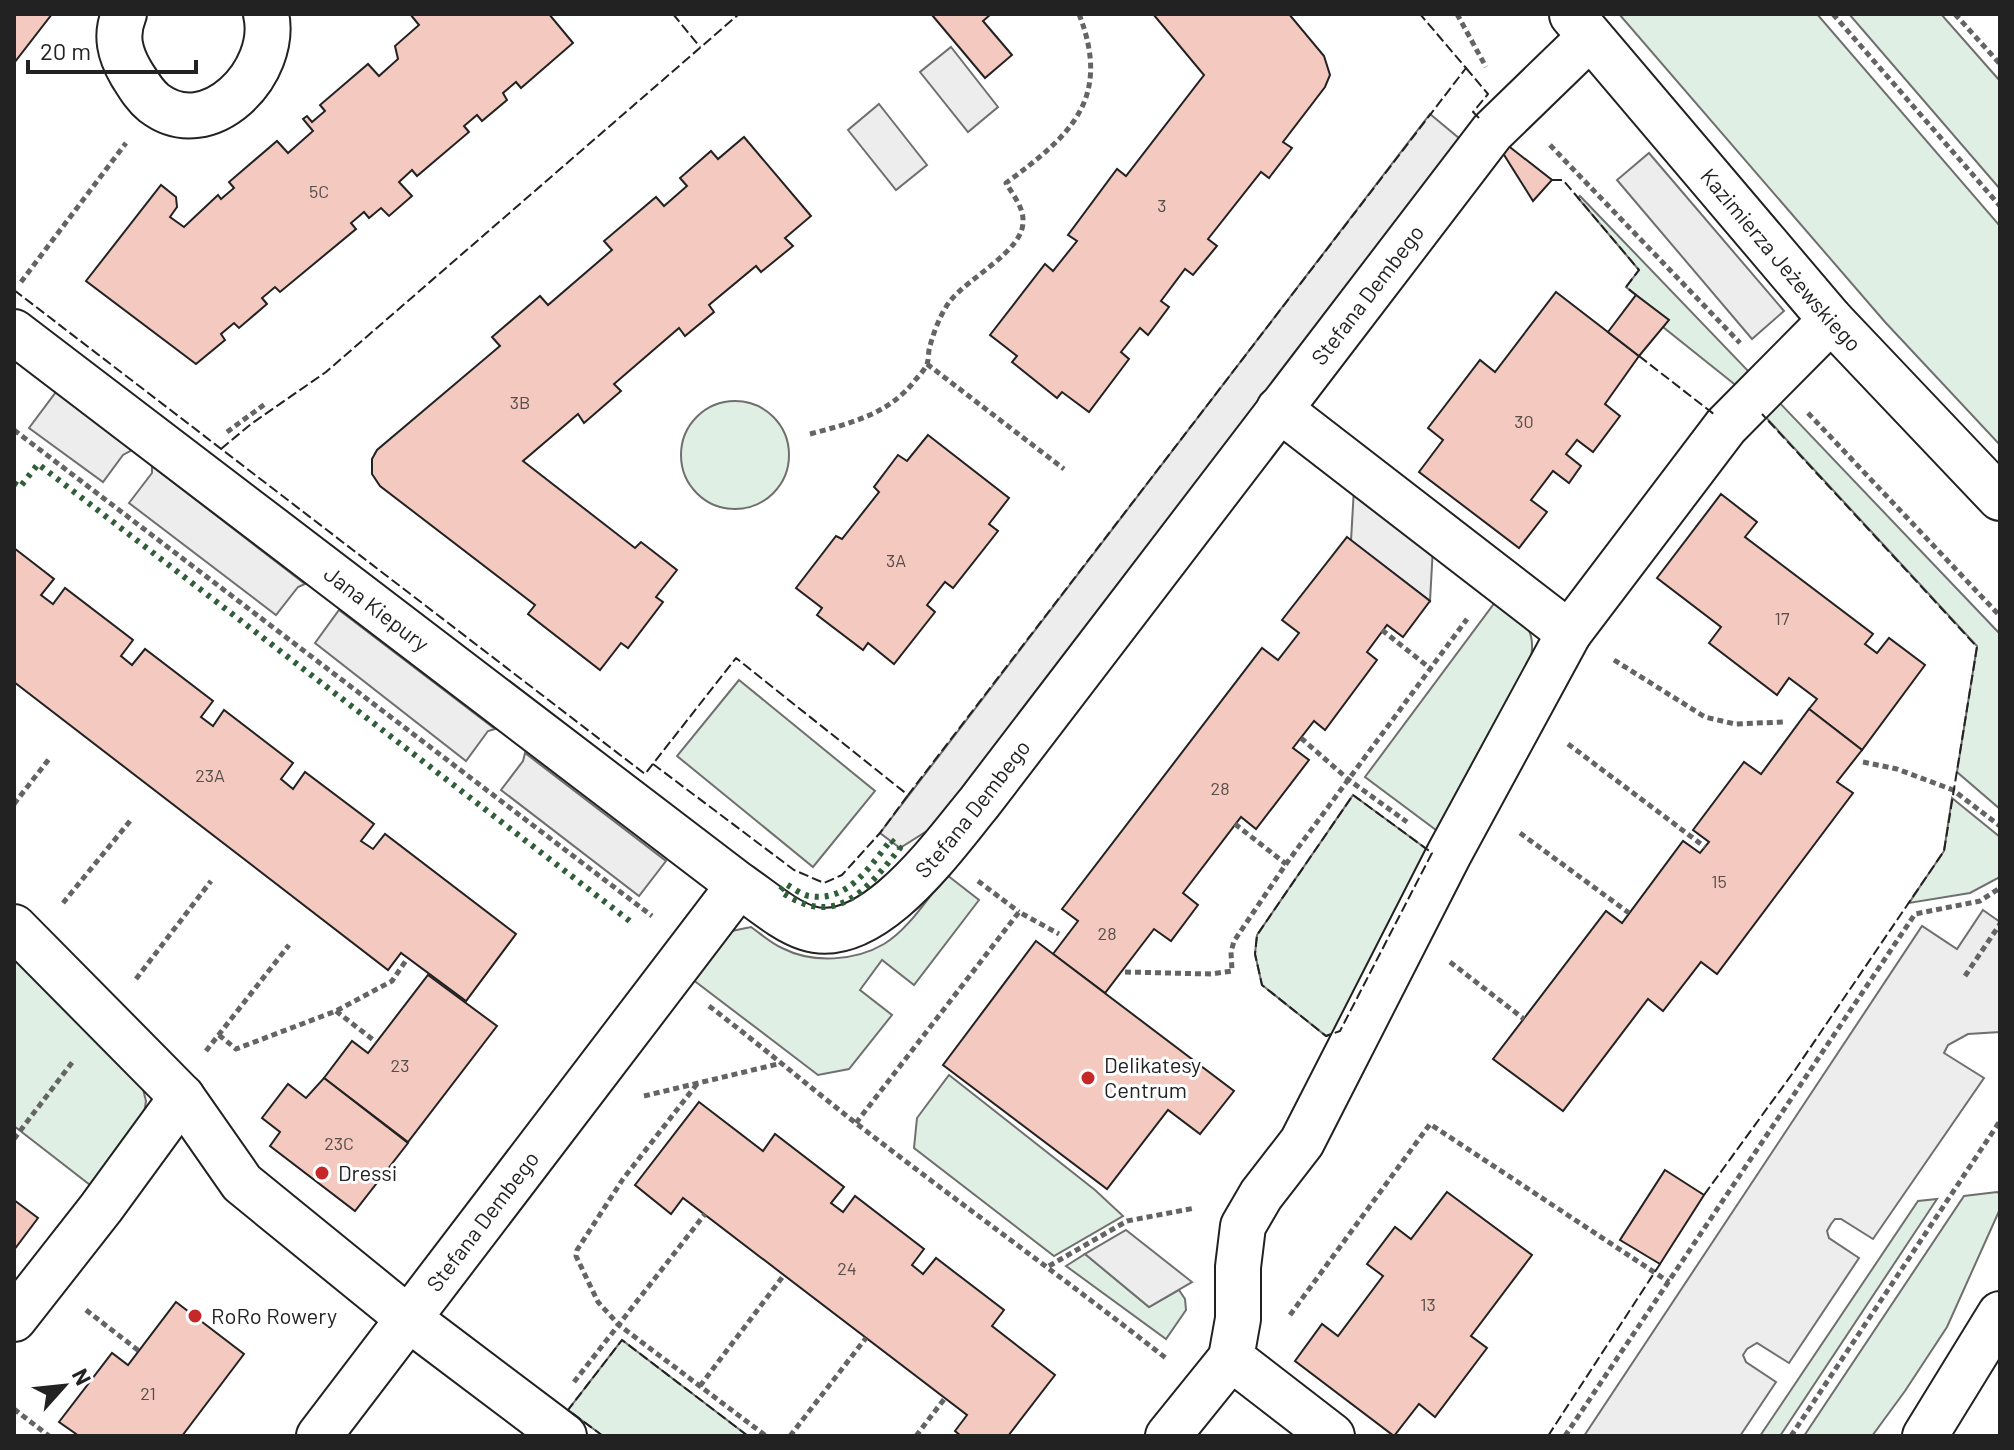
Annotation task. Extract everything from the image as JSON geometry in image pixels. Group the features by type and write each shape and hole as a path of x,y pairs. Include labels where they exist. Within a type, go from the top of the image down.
{"street":[{"path":"124,14 119,36 120,52 141,90 155,104 194,115 222,106 255,76 268,35 266,14"},
{"name":"Stefana Dembego","path":"319,1436 739,885 809,929 842,928 858,922 895,899 979,803 1492,132 1516,109 1580,26"},
{"name":"Kazimierza Jeżewskiego","path":"1580,26 1831,320 2000,498"},
{"path":"1168,1436 1218,1373 1238,1319 1238,1267 1243,1226 1261,1195 1302,1142 1449,854 1569,633 1726,426 1831,320"},
{"name":"Jana Kiepury","path":"14,332 739,885"},
{"path":"1279,409 1569,633"},
{"path":"22,936 179,1093 242,1183 409,1319 554,1428"},
{"path":"14,1319 101,1208 179,1093"},
{"path":"1925,1436 2000,1314"},
{"path":"1218,1373 1332,1436"}],"path":[{"path":"810,434 861,420 885,409 907,392 927,364 930,346 950,301 1010,249 1021,234 1024,221 1020,206 1006,183 1046,154 1066,133 1092,84 1092,61 1079,14"},
{"path":"1457,14 1499,91 2000,616"},
{"path":"1833,14 2000,206"},
{"path":"1955,14 2000,64"},
{"path":"19,285 155,104"},
{"path":"927,364 1064,469"},
{"path":"222,436 265,404"},
{"path":"14,430 673,932 685,988 856,1123 1049,1266 1218,1373"},
{"path":"1125,972 1211,974 1232,971 1234,941 1286,864 1498,577"},
{"path":"1382,630 1431,669"},
{"path":"1569,633 1705,717 1735,724 1784,722"},
{"path":"1526,712 1705,847"},
{"path":"1301,738 1349,780 1449,854"},
{"path":"14,804 49,759"},
{"path":"1863,762 1897,769 1953,790 2000,826"},
{"path":"1477,802 1629,913"},
{"path":"22,936 130,821"},
{"path":"1235,824 1286,864"},
{"path":"14,1139 211,881"},
{"path":"1565,1436 1915,914 1980,901 2000,888"},
{"path":"856,1123 1019,912 1059,934"},
{"path":"1965,976 2000,924"},
{"path":"1411,932 1524,1019"},
{"path":"179,1093 219,1035 289,945"},
{"path":"219,1035 236,1049 336,1011 392,981 407,959"},
{"path":"336,1011 376,1042"},
{"path":"566,1114 783,1063"},
{"path":"697,1084 623,1179 576,1256 598,1302 619,1325 766,1436"},
{"path":"1791,1436 2000,1121"},
{"path":"1289,1316 1430,1124 1669,1282"},
{"path":"1049,1266 1127,1221 1261,1195"},
{"path":"554,1428 619,1325 705,1214"},
{"path":"700,1386 784,1275"},
{"path":"45,1279 139,1351"},
{"path":"790,1436 866,1338"},
{"path":"916,1436 945,1398"},
{"path":"14,1409 49,1436"}],"green space":[{"path":"1619,14 1817,14 2000,226 2000,445 1885,322"},
{"path":"1849,14 1941,14 2000,81 2000,189"},
{"path":"1580,196 1753,376 1738,387 1663,327 1668,320 1626,287 1639,270 1578,198"},
{"path":"1775,398 2000,634 2000,809 1957,772 1977,646 1761,412"},
{"path":"735,401 756,405 773,417 785,434 789,455 785,476 773,493 756,505 735,509 714,505 697,493 685,476 681,455 685,434 697,417 714,405"},
{"path":"1496,601 1521,620 1530,633 1530,664 1440,833 1365,777"},
{"path":"739,680 875,791 813,867 677,756"},
{"path":"1353,795 1432,853 1340,1031 1326,1036 1262,985 1255,954 1257,935"},
{"path":"1952,798 2000,837 2000,877 1970,893 1909,903 1944,851"},
{"path":"947,875 979,900 914,985 882,960 860,990 892,1015 849,1069 818,1075 692,979 727,932 751,927 778,946 807,957 847,957 873,950 902,930"},
{"path":"14,956 142,1085 146,1101 144,1114 94,1188 14,1126"},
{"path":"949,1075 1095,1190 1123,1216 1054,1256 914,1148 917,1118"},
{"path":"2000,1194 2000,1209 1947,1327 1872,1436 1804,1436 1964,1196"},
{"path":"1937,1199 1780,1436 1760,1436 1918,1201"},
{"path":"1085,1254 1149,1307 1179,1290 1185,1299 1186,1310 1166,1339 1066,1266"},
{"path":"622,1340 748,1436 603,1436 568,1410"}],"shaded area":[{"path":"951,47 998,107 968,132 920,72"},
{"path":"879,104 927,165 896,190 848,130"},
{"path":"1430,114 1460,139 949,817 900,848 880,833"},
{"path":"1649,153 1784,311 1752,339 1617,180"},
{"path":"56,392 132,450 123,455 103,482 29,428"},
{"path":"152,466 305,584 298,587 276,615 129,503 152,473"},
{"path":"1354,488 1433,547 1430,601 1351,541"},
{"path":"339,610 495,729 488,731 466,761 315,643"},
{"path":"525,753 666,861 639,896 501,790 523,761"},
{"path":"1983,910 2000,922 2000,1032 1968,1034 1948,1045 1944,1053 1984,1078 1873,1239 1841,1219 1835,1219 1831,1224 1827,1231 1829,1238 1859,1258 1789,1363 1757,1343 1747,1349 1743,1355 1746,1362 1776,1382 1740,1436 1584,1436 1922,926 1957,949"},
{"path":"1126,1230 1192,1282 1149,1307 1085,1254"}],"building":[{"path":"14,14 52,14 14,63"},
{"path":"410,14 549,14 573,43 521,88 516,82 503,93 507,100 482,121 477,115 464,126 469,132 417,176 412,170 399,182 412,196 389,216 381,208 369,218 364,212 351,223 356,229 280,292 275,287 262,298 267,304 239,328 234,323 221,334 225,340 196,364 86,281 161,185 176,197 177,207 170,217 184,227 218,195 221,199 234,188 229,182 277,141 288,153 313,131 303,119 307,116 312,122 325,111 320,105 368,64 379,76 398,59 395,46 419,25"},
{"path":"934,14 991,14 983,21 1012,55 985,78"},
{"path":"1153,14 1289,14 1324,56 1330,75 1325,87 1283,142 1292,148 1269,178 1261,172 1208,239 1217,246 1193,275 1185,269 1161,301 1169,307 1148,335 1140,328 1121,352 1129,359 1089,412 1062,392 1057,398 1012,362 1017,356 990,335 1045,264 1053,271 1077,241 1068,235 1117,169 1126,176 1204,75"},
{"path":"744,137 811,216 785,238 793,246 761,272 756,266 709,305 714,312 685,336 679,328 614,384 621,391 584,423 578,414 523,461 635,548 641,542 677,570 656,597 663,602 628,648 621,643 600,670 528,614 535,605 380,486 372,474 372,459 377,450 500,346 492,337 540,296 548,305 612,250 604,241 656,197 664,206 687,186 680,178 711,151 718,159"},
{"path":"1506,144 1552,180 1533,201 1501,150"},
{"path":"1556,292 1639,356 1605,404 1620,416 1593,452 1577,440 1566,454 1581,466 1569,483 1553,471 1531,500 1547,512 1519,548 1419,472 1443,440 1428,428 1480,360 1495,372"},
{"path":"1636,295 1669,320 1639,356 1608,332"},
{"path":"928,435 1009,498 989,524 998,531 953,588 945,582 927,605 935,612 894,664 868,643 863,650 817,615 822,608 796,588 836,536 842,539 879,492 874,487 898,455 907,461"},
{"path":"1721,494 1757,522 1745,537 1873,634 1865,644 1877,653 1889,638 1925,665 1862,750 1809,709 1817,699 1789,678 1777,695 1709,643 1721,627 1657,578"},
{"path":"1347,537 1430,601 1403,637 1387,625 1367,652 1377,660 1325,730 1314,721 1293,748 1309,760 1256,829 1241,817 1183,893 1198,905 1171,941 1154,929 1105,993 1053,954 1078,921 1062,909 1262,648 1278,660 1299,633 1282,620"},
{"path":"14,548 54,579 41,595 53,604 65,588 133,640 121,656 132,665 145,649 213,701 201,717 213,726 224,710 293,763 281,779 293,789 305,772 374,824 361,841 373,849 385,834 516,934 466,1001 401,953 388,970 14,682"},
{"path":"1809,709 1862,750 1837,782 1853,793 1717,974 1701,962 1663,1011 1648,999 1563,1111 1493,1059 1606,911 1622,923 1683,841 1700,853 1709,842 1693,830 1744,762 1761,774"},
{"name":"Delikatesy Centrum","path":"1036,941 1234,1091 1200,1134 1168,1110 1107,1189 943,1065"},
{"path":"428,975 497,1026 408,1142 324,1078 352,1041 368,1053"},
{"path":"324,1078 408,1143 355,1211 270,1146 280,1132 262,1118 288,1084 306,1098"},
{"path":"699,1102 763,1151 775,1134 844,1187 831,1203 843,1212 855,1196 924,1249 912,1265 923,1274 936,1258 1004,1310 992,1326 1055,1375 1008,1436 961,1436 955,1431 967,1415 683,1198 671,1214 635,1185"},
{"path":"1665,1170 1704,1195 1660,1264 1620,1240"},
{"path":"1447,1192 1532,1255 1471,1336 1487,1348 1435,1417 1419,1404 1394,1436 1295,1361 1322,1324 1338,1336 1383,1276 1367,1264 1395,1227 1411,1239"},
{"path":"14,1200 38,1218 14,1250"},
{"path":"176,1302 244,1354 182,1436 74,1436 76,1434 59,1422 112,1353 128,1365"}],"hedge":[{"path":"14,483 20,487 38,464 631,922"},
{"path":"891,840 900,848 875,878 848,900 833,906 817,907 780,891 786,884 809,896 835,894 857,880 891,840"}],"fence":[{"path":"673,14 700,47"},
{"path":"221,449 251,424 326,372 739,14"},
{"path":"14,290 645,774 736,658 908,795 1466,68 1420,14"},
{"path":"1466,68 1488,94 1473,112 1481,120"},
{"path":"1552,180 1563,180 1639,270 1626,287 1636,295"},
{"path":"1639,356 1715,415"},
{"path":"1704,1195 1795,1070 1944,851 1977,647 1762,414"},
{"path":"653,764 794,870 824,883 842,875 880,833 908,795"},
{"path":"1353,795 1432,853 1340,1031 1326,1036 1262,985 1255,954 1257,935 1353,795"},
{"path":"1548,1436 1660,1264"},
{"path":"603,1436 568,1410 622,1340 748,1436"}],"place":[{"name":"Delikatesy Centrum","path":"1088,1078"},
{"name":"Dressi","path":"322,1173"},
{"name":"RoRo Rowery","path":"195,1316"}]}
